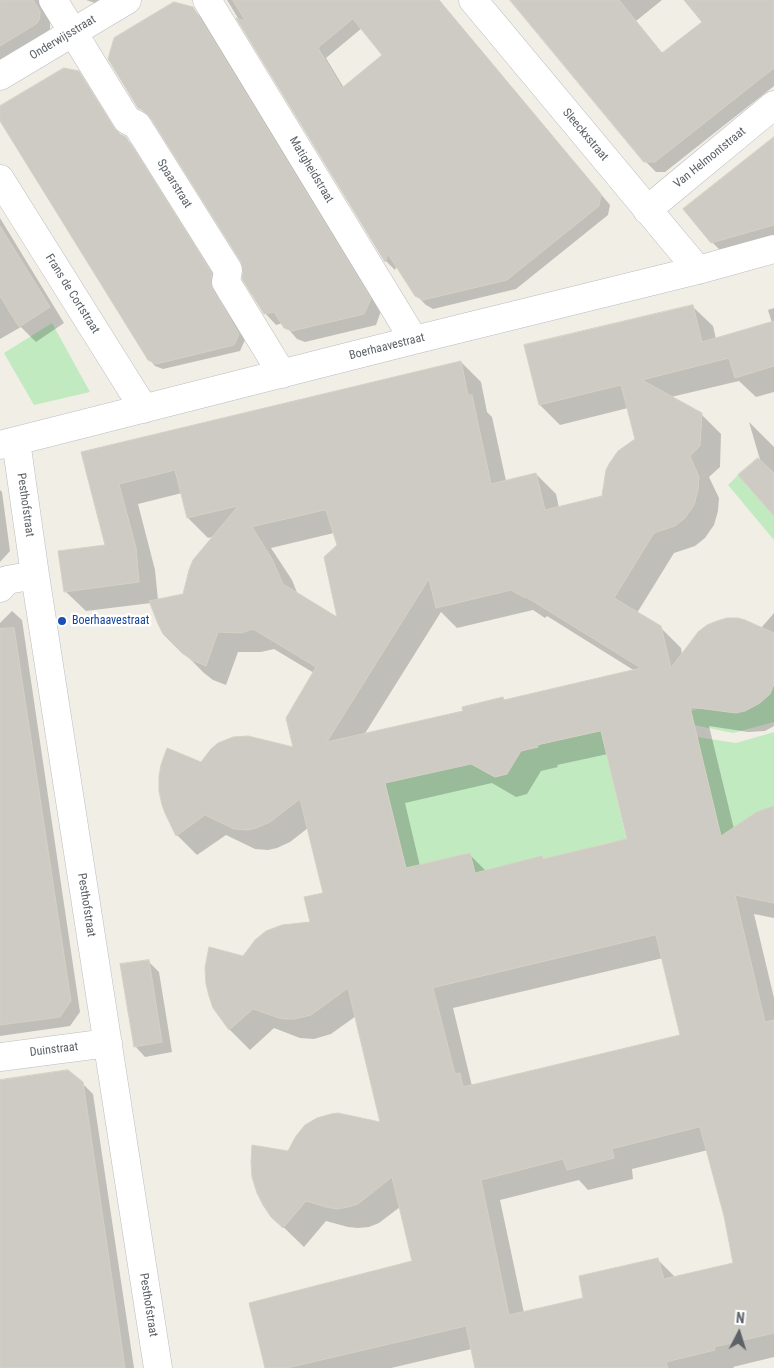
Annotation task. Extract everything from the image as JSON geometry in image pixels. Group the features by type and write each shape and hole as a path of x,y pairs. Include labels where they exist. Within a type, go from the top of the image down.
{"street":[{"name":"Spaarstraat","path":"53,0 126,120 137,125 228,270 226,282 282,374"},
{"name":"Onderwijsstraat","path":"0,76 126,0"},
{"name":"Matigheidstraat","path":"207,0 414,340"},
{"name":"Sleeckxstraat","path":"473,0 698,270"},
{"name":"Van Helmontstraat","path":"647,210 774,105"},
{"name":"Frans de Cortstraat","path":"0,179 144,409"},
{"name":"Boerhaavestraat","path":"8,443 698,270 774,249"},
{"name":"Pesthofstraat","path":"8,443 35,575 158,1368"},
{"path":"0,588 7,580 35,575"},
{"name":"Duinstraat","path":"0,1057 108,1043"}],"green space":[{"path":"52,323 90,392 34,405 4,353"},
{"path":"738,475 774,516 774,540 728,485"},
{"path":"774,684 774,722 733,733 694,725 691,711 710,708 722,712 742,711 761,702"},
{"path":"601,731 632,863 613,842 476,875 470,853 406,868 385,783 481,761 483,771 495,777 507,774 511,753"},
{"path":"774,732 774,808 722,841 697,737 736,743"}],"building":[{"path":"0,0 33,0 40,11 40,15 36,24 0,46"},
{"path":"233,0 439,0 601,194 599,206 507,280 423,300 415,296 388,254 385,262 236,18 245,21","holes":["353,19 382,55 342,88 318,48"]},
{"path":"510,0 619,0 662,53 702,22 684,0 774,0 774,68 655,162 644,162"},
{"path":"174,2 193,7 371,299 364,314 292,331 284,328 274,312 264,314 242,279 241,262 150,117 138,108 108,59 114,38"},
{"path":"64,68 79,71 114,128 126,137 212,273 213,290 239,334 234,345 156,364 148,360 0,121 0,106"},
{"path":"774,137 774,225 711,243 683,209"},
{"path":"0,226 50,307 19,327 0,296"},
{"path":"693,305 702,342 774,321 774,366 735,378 729,358 642,380 702,413 700,446 690,456 699,477 698,490 694,505 685,518 675,526 654,533 614,598 661,626 671,668 698,632 707,625 717,621 727,618 738,618 774,633 774,684 770,694 760,703 745,711 736,713 690,707 721,836 757,812 774,806 774,903 735,895 765,1022 774,1020 774,1333 714,1347 715,1350 666,1362 668,1368 475,1368 466,1326 287,1368 265,1368 249,1303 412,1261 392,1177 358,1204 348,1207 337,1209 306,1201 283,1228 271,1217 263,1205 252,1177 252,1145 288,1151 296,1136 305,1125 317,1118 331,1114 338,1113 380,1122 348,988 311,1015 286,1019 253,1009 229,1030 213,1008 206,984 205,968 209,947 243,956 255,940 266,931 282,925 310,922 304,897 323,893 300,799 270,822 256,828 248,830 234,829 205,815 176,836 162,805 159,791 159,776 167,748 201,762 218,743 233,737 248,736 293,747 286,718 316,667 253,629 241,633 218,632 206,666 182,653 163,634 149,601 183,594 193,560 238,506 187,518 175,470 119,484 136,548 139,582 64,592 58,551 105,545 81,452 461,361 468,395 472,395 491,484 536,473 545,510 602,496 606,470 609,464 618,451 635,439 621,385 539,405 524,345","holes":["326,510 337,545 324,557 337,617 283,584 272,559 252,527","429,579 436,608 511,590 526,597 641,668 504,700 503,697 462,707 463,711 327,742","601,731 627,839 543,859 542,856 475,873 470,853 406,868 385,783 471,764 495,777 507,774 521,751 538,747 538,745","656,935 680,1035 463,1087 460,1073 455,1074 433,988","700,1127 724,1216 733,1263 664,1279 658,1258 579,1276 583,1298 509,1315 481,1180 563,1159 567,1170 614,1158 612,1149"]},
{"path":"758,458 774,473 774,516 738,475"},
{"path":"14,628 71,1001 60,1017 0,1025 0,629"},
{"path":"149,960 162,1042 134,1047 120,964"},
{"path":"68,1070 83,1082 125,1368 0,1368 0,1080"}],"place":[{"name":"Boerhaavestraat","path":"62,621"}]}
